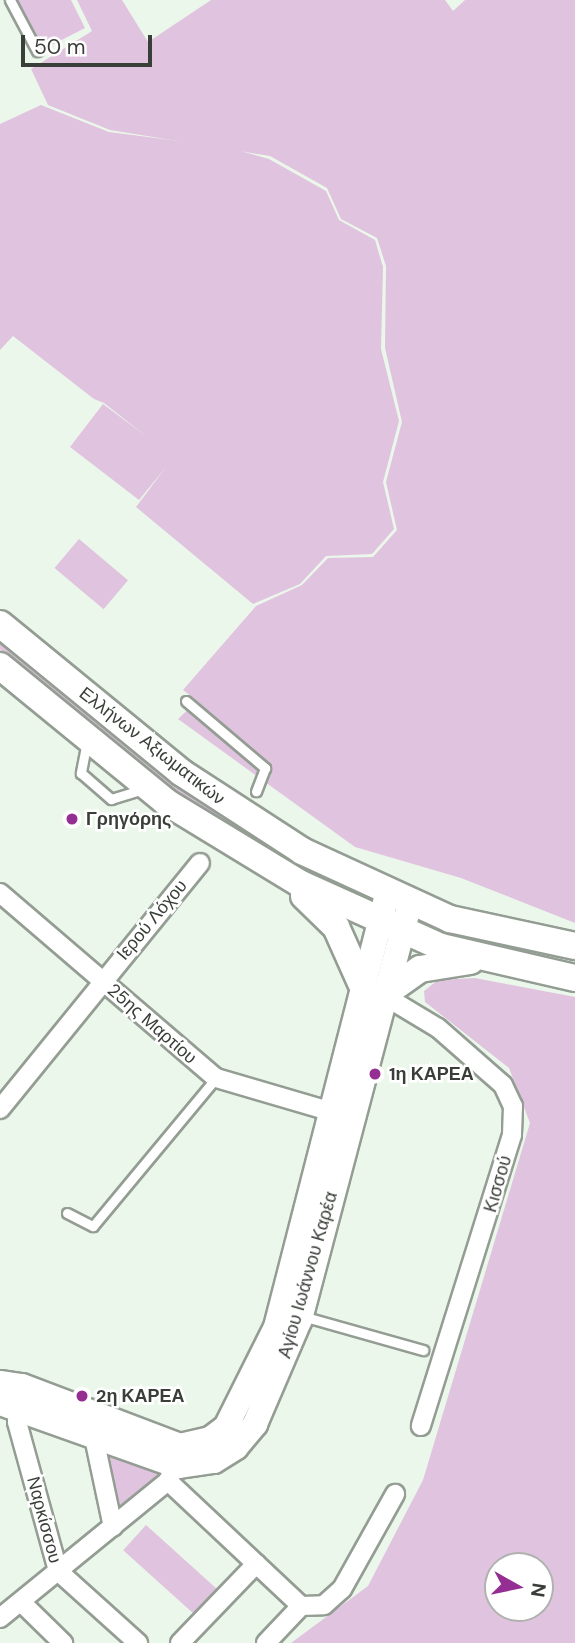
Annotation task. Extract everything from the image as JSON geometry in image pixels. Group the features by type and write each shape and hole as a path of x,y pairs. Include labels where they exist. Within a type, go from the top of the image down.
{"main road":[{"name":"Ελλήνων Αξιωματικών","path":"0,624 217,799 398,899"},
{"name":"Ελλήνων Αξιωματικών","path":"0,666 147,788 277,871 390,926"},
{"path":"277,871 329,918 372,989 431,965 486,960"},
{"path":"398,899 495,931 575,947"},
{"path":"390,926 486,960 575,978"}],"street":[{"name":"Ιερού Λόχου","path":"0,1109 102,980 200,863"},
{"name":"25ης Μαρτίου","path":"0,893 216,1078 329,1111"},
{"name":"Αγίου Ιωάννου Καρέα","path":"176,1464 226,1427 267,1349 329,1111 372,989 398,899"},
{"name":"Αγίου Ιωάννου Καρέα","path":"9,1404 176,1464 214,1461 242,1439 272,1388 300,1316 372,989"},
{"name":"Κισσού","path":"372,989 438,1028 503,1086 513,1107 512,1135 421,1426"},
{"name":"Αγίου Ιωάννου Καρέα","path":"0,1383 22,1386 176,1464"},
{"name":"Ναρκίσσου","path":"9,1404 17,1422 58,1571 138,1643"},
{"path":"93,1433 113,1527"},
{"path":"0,1615 21,1602 113,1527 176,1464 256,1564 301,1606"},
{"path":"266,1643 301,1606 324,1605 342,1589 396,1494"},
{"path":"180,1643 256,1564"},
{"path":"21,1602 63,1643"}],"lane":[{"path":"10,0 37,51"},
{"path":"186,701 265,768 256,790"},
{"path":"66,1213 93,1226 216,1078"},
{"path":"300,1316 423,1350"}],"shaded area":[{"path":"16,0 71,0 85,28 42,50"},
{"path":"77,0 122,0 148,42 211,0 445,0 453,11 465,0 575,0 575,923 461,878 355,847 178,719 197,701 183,690 256,606 302,585 328,558 373,557 397,530 386,482 402,422 385,348 386,266 377,238 341,219 327,188 270,156 110,130 48,105 31,69 92,31"},
{"path":"41,105 109,132 226,147 269,159 326,191 339,220 375,240 383,267 381,349 399,421 383,482 394,529 372,554 326,556 300,584 253,604 136,507 166,467 139,500 70,447 103,404 147,437 13,336 0,350 0,124"},
{"path":"79,539 128,580 104,609 55,568"},
{"path":"0,638 356,888 370,901 286,863 187,800 0,649"},
{"path":"475,978 575,997 575,1643 291,1643 368,1586 423,1480 530,1123 509,1068 425,1002 424,991 438,980"},
{"path":"99,1448 166,1472 115,1514"},
{"path":"146,1525 218,1590 195,1615 123,1550"}],"place":[{"name":"Γρηγόρης","path":"72,819"},
{"name":"1η ΚΑΡΕΑ","path":"375,1074"},
{"name":"2η ΚΑΡΕΑ","path":"82,1396"}]}
